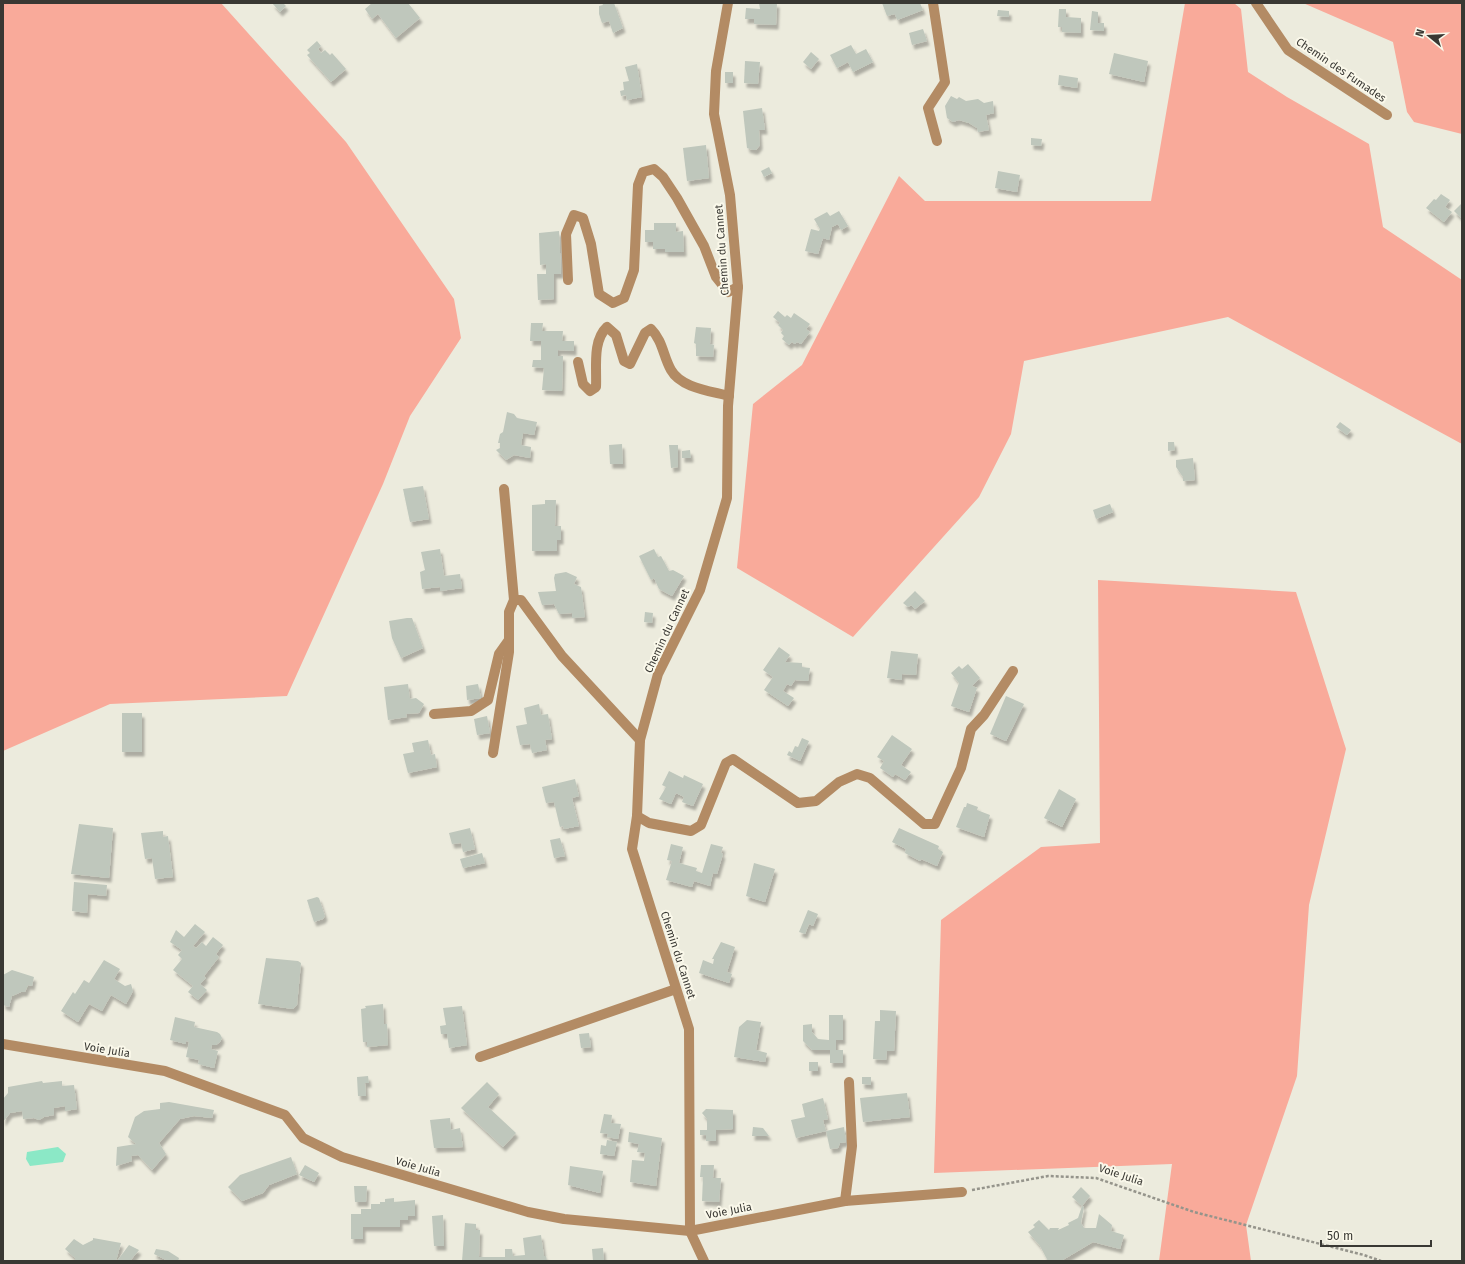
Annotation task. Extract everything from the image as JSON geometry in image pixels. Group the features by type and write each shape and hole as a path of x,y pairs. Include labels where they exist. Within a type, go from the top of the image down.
{"street":[{"name":"Chemin du Cannet","path":"704,1261 690,1231 689,1029 632,849 637,816 640,740 658,674 700,590 727,498 729,396 738,287 730,195 714,114 716,71 728,3"},
{"path":"933,3 945,82 928,108 937,141"},
{"name":"Chemin des Fumades","path":"1256,3 1288,50 1387,115"},
{"path":"568,280 566,234 574,215 583,218 591,244 599,294 613,303 624,298 634,270 638,185 643,172 654,169 663,177 677,198 704,246 716,277 728,292 738,287"},
{"path":"578,362 583,384 590,391 596,387 597,348 601,333 607,327 616,335 624,361 630,364 645,333 651,329 658,336 671,370 677,377 693,386 729,396"},
{"path":"492,753 509,652 509,612 514,600 504,489"},
{"path":"514,600 521,600 562,656 640,740"},
{"path":"434,714 471,711 488,700 500,654 509,640"},
{"path":"637,816 649,823 691,831 701,825 726,763 733,759 798,803 816,801 839,782 856,774 870,778 924,824 936,824 961,768 965,749 972,729 984,715 1013,671"},
{"path":"480,1057 676,989"},
{"name":"Voie Julia","path":"3,1044 165,1071 285,1115 303,1138 342,1157 528,1212 564,1219 690,1231 845,1201 962,1192"},
{"path":"845,1201 852,1146 849,1082"}],"path":[{"name":"Voie Julia","path":"962,1192 1048,1176 1096,1178 1194,1212 1364,1254 1381,1261"}],"shaded area":[{"path":"3,3 221,3 346,142 454,299 461,338 410,416 383,484 287,696 110,704 3,751"},
{"path":"1185,3 1234,3 1241,9 1248,72 1287,97 1369,144 1383,227 1462,280 1462,444 1228,317 1024,361 1011,434 979,497 853,637 737,568 753,404 802,365 899,176 925,201 1151,201"},
{"path":"1303,3 1462,3 1462,134 1414,122 1407,112 1393,42"},
{"path":"1098,580 1296,592 1346,749 1309,905 1297,1076 1246,1225 1251,1261 1159,1261 1172,1164 934,1173 941,920 1041,847 1100,843"},
{"path":"58,1147 66,1154 63,1162 30,1166 26,1159 27,1152"}],"building":[{"path":"272,3 283,3 286,6 280,12"},
{"path":"372,3 408,3 420,18 396,38 378,14 372,19 365,9"},
{"path":"602,3 614,3 623,28 613,33 609,21 602,23 599,14 599,6 603,5"},
{"path":"759,3 777,3 776,25 754,24 754,19 745,19 746,8 760,9"},
{"path":"882,3 920,3 923,10 897,20 895,14 887,16"},
{"path":"1059,9 1066,9 1066,17 1081,18 1081,33 1062,32 1062,27 1058,27"},
{"path":"998,10 1009,11 1009,17 997,16"},
{"path":"1092,11 1098,12 1098,23 1104,23 1104,31 1090,30"},
{"path":"923,29 927,41 912,45 909,33"},
{"path":"317,41 321,46 318,49 321,53 325,50 330,55 332,53 346,69 331,82 307,55 310,53 307,50"},
{"path":"851,45 856,54 866,49 873,62 853,72 848,62 837,68 830,55"},
{"path":"811,52 819,59 811,69 803,62"},
{"path":"1114,53 1148,61 1144,82 1109,74"},
{"path":"745,61 760,62 758,84 744,83"},
{"path":"637,64 642,97 627,100 626,95 621,96 620,91 624,90 623,82 629,81 625,67"},
{"path":"725,72 733,72 733,83 725,83"},
{"path":"1059,75 1078,78 1077,88 1058,85"},
{"path":"951,96 957,99 959,97 966,101 978,99 984,103 993,101 994,113 986,115 989,130 978,132 977,128 969,123 959,120 953,122 947,118 945,106"},
{"path":"762,108 765,130 759,130 760,145 756,150 753,150 747,148 743,111"},
{"path":"1031,138 1042,139 1041,146 1031,145"},
{"path":"706,145 709,178 687,181 683,148"},
{"path":"769,167 772,173 764,177 761,171"},
{"path":"998,171 1020,175 1017,192 995,188"},
{"path":"1441,194 1450,200 1445,207 1452,212 1444,222 1426,208"},
{"path":"1462,203 1462,219 1454,211"},
{"path":"839,211 848,226 841,230 838,224 832,227 829,240 823,238 818,254 805,251 811,229 819,231 820,229 814,219 827,212 830,216"},
{"path":"654,223 676,223 676,232 683,231 684,252 665,252 665,249 653,249 653,242 645,242 645,230 654,230"},
{"path":"559,231 561,274 554,274 554,299 538,300 537,274 546,274 546,264 540,265 539,233"},
{"path":"778,311 785,317 787,315 791,318 794,313 810,324 806,329 810,332 801,344 797,342 795,344 792,342 789,345 782,339 784,336 781,333 783,330 778,325 780,323 773,317"},
{"path":"531,323 543,323 542,331 563,331 562,341 574,341 574,351 558,350 558,356 563,356 562,391 542,390 544,368 532,367 533,360 541,360 541,341 530,341"},
{"path":"696,327 711,328 710,344 714,345 713,357 696,356 696,344 694,343"},
{"path":"507,412 514,414 517,418 537,422 534,435 523,433 521,445 531,447 530,458 514,455 506,460 496,450 500,448 500,443 498,443 500,434 503,432"},
{"path":"1340,422 1351,430 1347,435 1336,427"},
{"path":"1168,442 1174,442 1175,450 1168,451"},
{"path":"622,444 623,464 610,464 609,445"},
{"path":"669,445 678,445 678,467 671,468"},
{"path":"690,450 691,458 682,458 682,451"},
{"path":"1193,458 1195,480 1183,481 1183,477 1176,467 1176,460"},
{"path":"423,486 429,519 410,522 403,489"},
{"path":"545,500 556,500 555,526 561,526 561,540 557,540 557,551 532,551 532,505 545,504"},
{"path":"1110,504 1113,512 1096,519 1093,510"},
{"path":"440,549 444,576 460,574 462,588 440,591 440,587 422,589 420,572 425,570 421,552"},
{"path":"654,549 658,557 661,556 669,571 673,570 684,576 672,596 659,589 654,578 651,580 639,556"},
{"path":"566,572 577,577 574,584 581,587 585,617 572,618 572,613 559,614 554,604 542,605 538,592 556,591 554,578 555,574"},
{"path":"915,591 925,601 915,609 911,605 908,607 903,603"},
{"path":"645,612 653,613 652,623 644,622"},
{"path":"412,618 423,648 401,658 392,638 389,621"},
{"path":"779,647 790,655 785,662 802,663 802,667 810,668 808,681 795,680 791,686 787,684 783,691 794,698 788,706 764,690 773,677 763,670"},
{"path":"891,651 918,654 916,675 902,674 902,680 887,678"},
{"path":"968,664 980,678 972,686 977,688 969,712 951,706 959,683 951,673 959,666 962,669"},
{"path":"408,684 410,699 416,698 424,704 419,713 406,714 407,717 388,720 384,687"},
{"path":"478,684 481,698 467,700 466,686"},
{"path":"1006,696 1024,704 1006,741 990,734"},
{"path":"539,704 541,715 548,714 552,739 545,740 547,750 532,753 530,744 520,745 516,726 527,724 524,708"},
{"path":"122,713 142,713 142,752 122,752"},
{"path":"487,716 490,733 477,735 474,719"},
{"path":"892,735 912,749 901,765 911,772 905,780 895,774 893,777 880,768 884,761 877,757"},
{"path":"802,738 809,741 800,761 787,755 789,751 792,753 795,746 798,747"},
{"path":"428,740 431,755 435,754 437,767 408,773 403,754 414,752 412,743"},
{"path":"669,771 683,778 684,775 703,784 693,806 682,802 684,797 676,793 671,804 659,799 666,787 662,785"},
{"path":"575,779 579,796 572,798 579,826 564,829 563,826 560,827 554,802 546,803 542,787"},
{"path":"1059,789 1076,799 1062,827 1044,818"},
{"path":"967,803 978,807 977,810 990,815 984,837 956,827"},
{"path":"79,824 113,828 109,878 71,874"},
{"path":"470,828 475,849 463,852 461,843 452,844 449,833"},
{"path":"899,828 939,846 938,849 943,852 937,866 921,859 920,861 905,853 906,849 892,842"},
{"path":"163,831 163,837 168,836 173,877 155,879 152,858 145,859 141,833"},
{"path":"560,838 565,856 554,858 550,840"},
{"path":"671,844 683,847 679,863 697,868 696,871 702,873 711,844 723,847 721,853 723,854 717,874 713,873 710,886 694,881 692,887 666,880 672,861 667,860"},
{"path":"482,853 485,863 463,868 460,859"},
{"path":"754,863 775,869 765,902 746,896"},
{"path":"74,882 107,885 106,896 88,894 87,913 72,911"},
{"path":"317,897 319,898 325,916 323,919 314,922 307,900"},
{"path":"808,910 818,914 813,926 809,924 805,934 799,932"},
{"path":"195,924 205,932 193,946 196,948 202,942 206,946 213,937 223,945 216,954 219,957 204,976 206,978 200,984 207,990 198,1000 188,992 193,986 173,970 182,959 178,955 182,950 170,942 176,930 184,937"},
{"path":"721,942 735,947 727,972 732,974 729,983 699,973 703,960 713,964 714,959 712,959"},
{"path":"266,958 298,961 301,963 297,1005 293,1009 258,1004"},
{"path":"104,960 120,969 114,979 125,986 131,984 133,991 126,1004 111,995 102,1011 89,1004 78,1022 61,1011 73,992 75,994 84,980 89,983"},
{"path":"12,970 34,977 32,986 28,985 25,992 12,996 9,1007 3,1005 3,975"},
{"path":"383,1004 384,1024 387,1024 388,1045 367,1047 367,1042 363,1042 361,1009 366,1008 365,1006"},
{"path":"462,1006 467,1045 449,1048 447,1034 441,1034 440,1026 446,1025 443,1008"},
{"path":"880,1010 896,1011 894,1051 887,1051 886,1060 873,1059 875,1021 880,1021"},
{"path":"829,1015 843,1015 843,1040 836,1040 836,1050 843,1050 843,1063 830,1063 830,1050 812,1050 803,1041 803,1025 812,1024 812,1032 818,1039 829,1040"},
{"path":"175,1017 195,1022 194,1027 220,1034 222,1038 220,1042 216,1045 212,1045 211,1049 218,1051 214,1068 198,1064 199,1060 186,1057 189,1042 186,1041 186,1044 170,1040"},
{"path":"747,1020 761,1022 756,1050 767,1053 765,1062 734,1057 739,1027"},
{"path":"589,1033 591,1047 581,1048 579,1034"},
{"path":"809,1062 818,1062 818,1071 809,1071"},
{"path":"368,1076 369,1083 365,1083 366,1096 358,1096 357,1077"},
{"path":"862,1077 871,1077 871,1085 862,1084"},
{"path":"42,1081 43,1083 62,1081 62,1086 74,1085 77,1109 65,1111 65,1106 54,1108 54,1115 44,1117 39,1120 34,1118 23,1119 22,1111 10,1113 3,1122 3,1099 8,1093 8,1087"},
{"path":"487,1082 499,1094 488,1107 516,1133 503,1147 461,1108"},
{"path":"907,1093 910,1117 863,1122 860,1098"},
{"path":"823,1098 828,1119 823,1120 826,1131 796,1138 791,1120 805,1117 802,1104"},
{"path":"169,1102 214,1110 212,1118 194,1116 180,1119 159,1143 166,1154 152,1170 138,1155 131,1156 132,1161 116,1166 117,1147 136,1144 128,1137 135,1117 144,1111 160,1109 160,1103"},
{"path":"706,1109 733,1110 733,1129 716,1130 716,1141 706,1141 706,1135 700,1135 700,1130 707,1130 707,1119 702,1113"},
{"path":"604,1114 612,1115 611,1123 621,1124 618,1139 607,1137 608,1134 600,1133"},
{"path":"450,1118 451,1130 460,1128 463,1147 434,1148 430,1120"},
{"path":"753,1127 763,1128 769,1136 752,1136"},
{"path":"844,1127 846,1142 840,1143 838,1148 830,1149 826,1131"},
{"path":"629,1132 662,1138 656,1186 630,1182 632,1160 644,1161 645,1153 637,1152 639,1144 628,1142"},
{"path":"607,1140 617,1142 614,1156 600,1154 601,1145 606,1146"},
{"path":"291,1157 297,1174 269,1185 263,1193 242,1201 228,1187 240,1175"},
{"path":"305,1165 319,1173 314,1182 299,1175"},
{"path":"701,1165 714,1165 713,1178 721,1178 719,1202 702,1201 703,1177 700,1177"},
{"path":"570,1166 603,1171 600,1193 568,1185"},
{"path":"354,1186 367,1186 366,1202 355,1202"},
{"path":"1081,1187 1090,1196 1082,1206 1072,1197"},
{"path":"394,1198 394,1202 415,1200 415,1216 408,1216 408,1220 400,1220 400,1227 363,1227 363,1239 351,1239 351,1214 361,1214 361,1209 371,1209 371,1204 380,1204 380,1202 385,1202 385,1199"},
{"path":"1082,1206 1084,1207 1081,1223 1084,1228 1096,1228 1099,1214 1112,1225 1111,1231 1124,1235 1120,1249 1093,1242 1061,1261 1048,1261 1040,1246 1028,1232 1035,1227 1033,1225 1039,1220 1049,1230 1050,1228 1059,1228 1058,1230 1069,1225 1068,1223 1078,1218"},
{"path":"443,1215 444,1246 434,1246 432,1216"},
{"path":"465,1223 476,1224 476,1230 480,1230 479,1257 505,1257 505,1249 512,1249 513,1256 525,1255 523,1238 541,1235 544,1256 546,1256 547,1261 462,1261"},
{"path":"93,1238 121,1243 116,1261 75,1261 75,1258 65,1249 74,1239 83,1245 93,1240"},
{"path":"129,1245 139,1250 130,1261 117,1261"},
{"path":"603,1248 604,1261 593,1261 592,1249"},
{"path":"156,1249 168,1251 179,1258 178,1261 166,1260 154,1254"}]}
